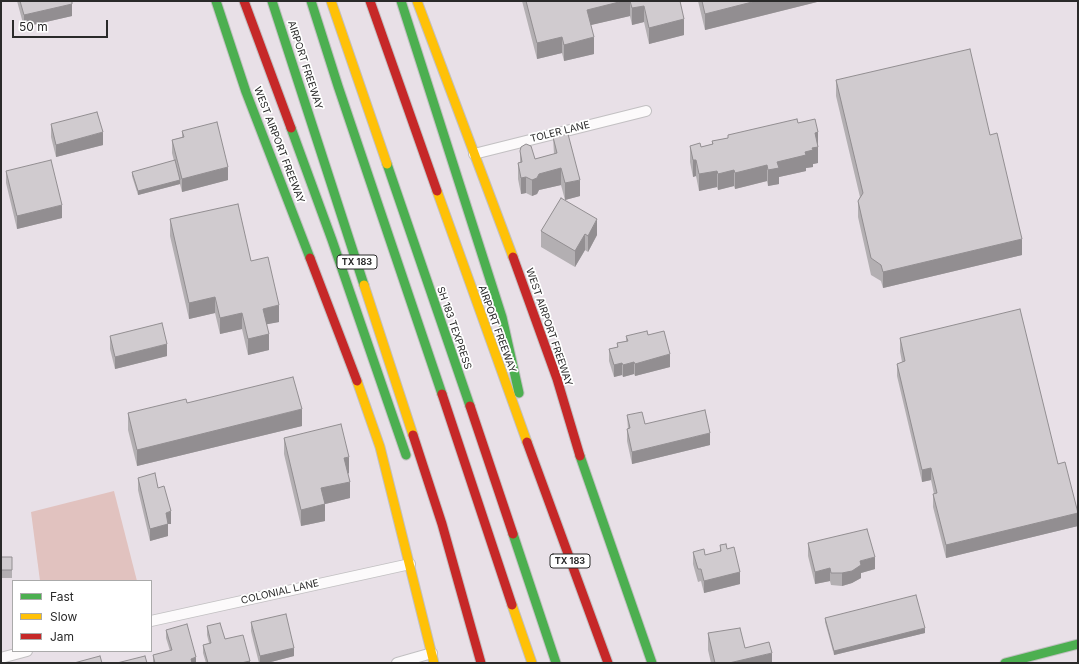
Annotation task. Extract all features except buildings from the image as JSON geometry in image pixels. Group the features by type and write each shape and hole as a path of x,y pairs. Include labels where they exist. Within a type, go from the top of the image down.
{"main road":[{"name":"WEST AIRPORT FREEWAY","path":"216,1 246,92 342,337 380,448 401,537 410,564 433,658"},
{"path":"244,1 332,240 410,463"},
{"name":"AIRPORT FREEWAY","path":"272,1 442,524 480,663"},
{"path":"311,1 360,153 532,663"},
{"name":"SH 183 TEXPRESS","path":"331,1 556,663"},
{"name":"AIRPORT FREEWAY","path":"370,1 430,176 607,661"},
{"path":"401,1 502,317 534,463"},
{"name":"WEST AIRPORT FREEWAY","path":"417,1 522,281 557,379 586,474 652,663"},
{"path":"417,477 442,524"},
{"path":"1005,663 1019,661 1078,644"}],"street":[{"name":"TOLER LANE","path":"474,154 646,111"},
{"name":"COLONIAL LANE","path":"152,621 410,564"},
{"path":"1,658 23,652"},
{"path":"397,663 433,658"}],"shaded area":[{"path":"114,491 137,580 40,580 31,512"}],"traffic: fast":[{"path":"216,1 246,92 310,258"},
{"path":"272,1 364,285"},
{"path":"311,1 338,86 442,394"},
{"path":"401,1 502,317 519,393"},
{"path":"291,128 332,240 406,455"},
{"path":"387,164 470,406"},
{"path":"580,456 652,663"},
{"path":"513,534 556,663"},
{"path":"1005,663 1078,644"}],"traffic: slow":[{"path":"331,1 387,164"},
{"path":"417,1 513,257"},
{"path":"437,191 527,442"},
{"path":"364,285 413,435"},
{"path":"357,381 380,447 434,663"},
{"path":"512,605 532,663"}],"traffic: jam":[{"path":"244,1 291,128"},
{"path":"370,1 437,191"},
{"path":"513,257 557,379 580,456"},
{"path":"310,258 357,381"},
{"path":"442,394 512,605"},
{"path":"470,406 513,534"},
{"path":"413,435 442,524 481,663"},
{"path":"527,442 608,663"}]}
